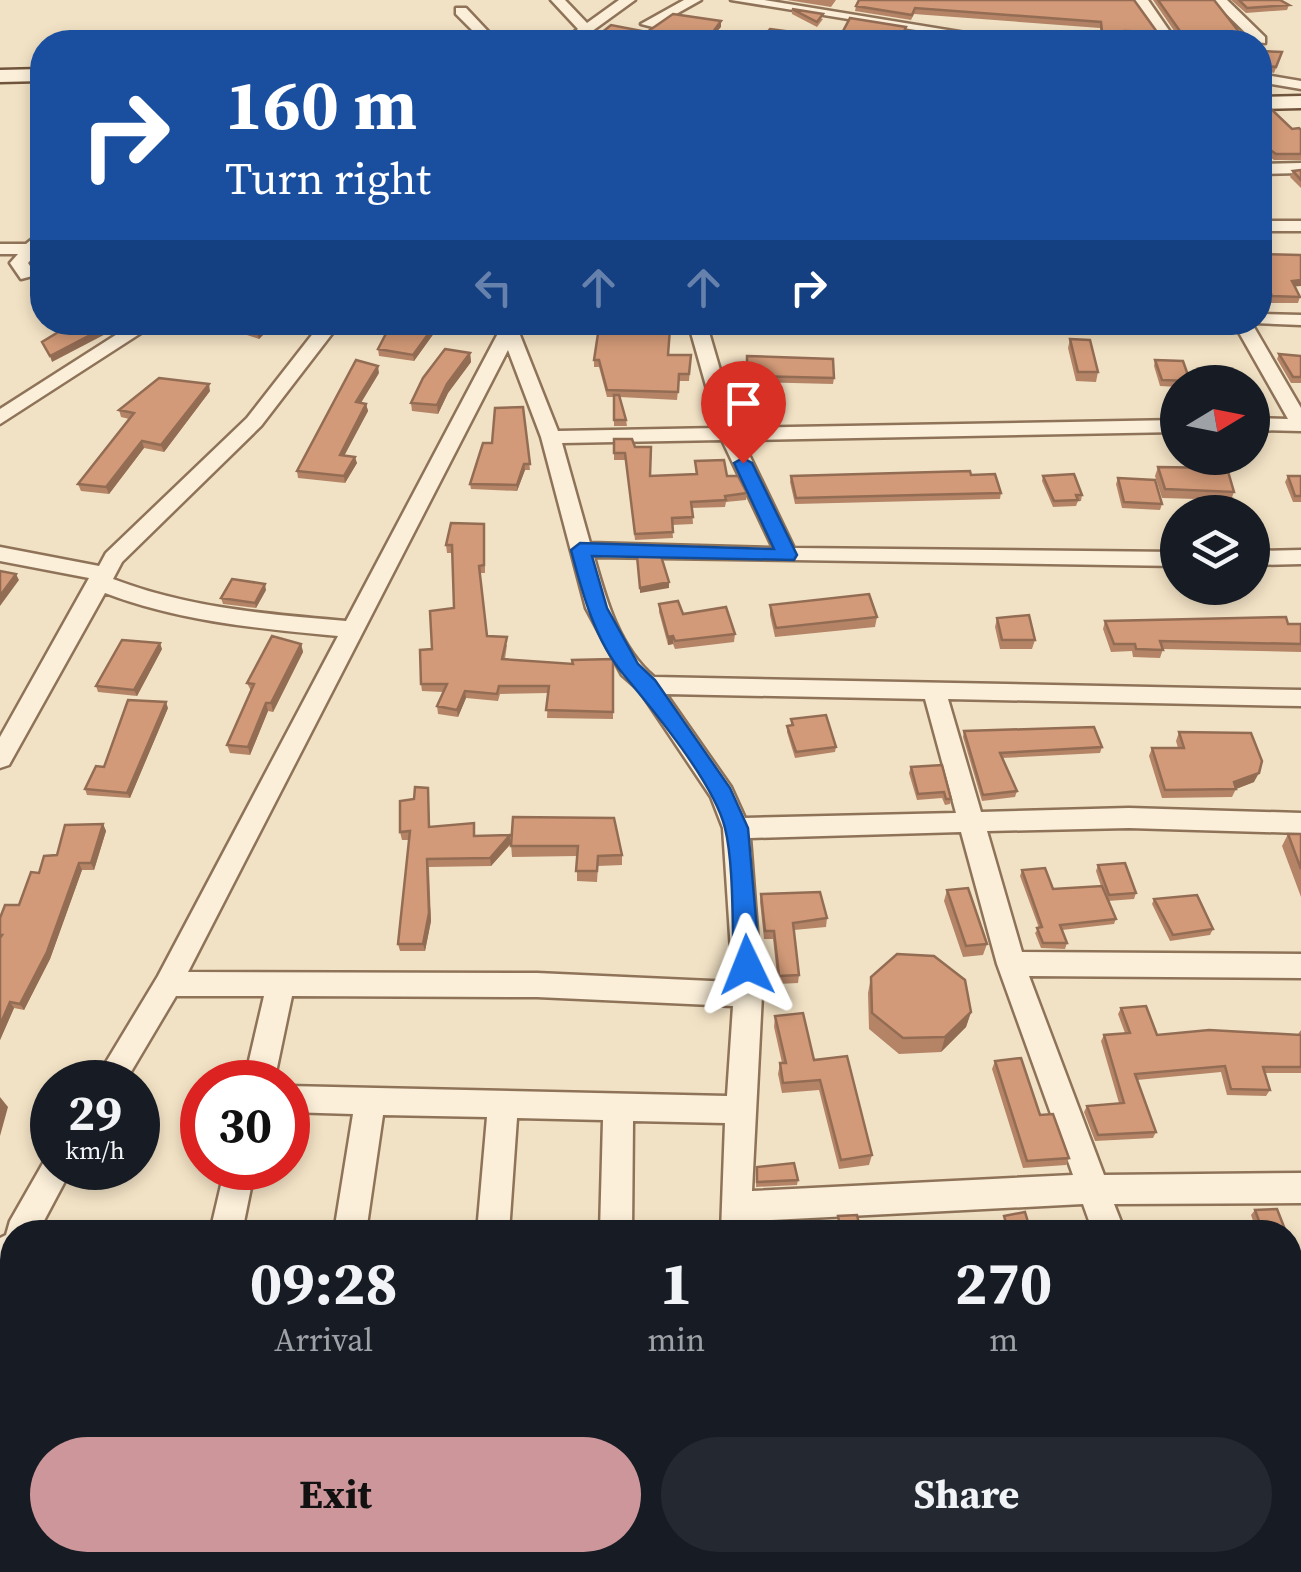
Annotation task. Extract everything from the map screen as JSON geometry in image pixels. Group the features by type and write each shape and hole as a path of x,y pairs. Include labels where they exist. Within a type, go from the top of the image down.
{"main road":[{"path":"0,80 30,79"},
{"path":"1272,94 1301,93"},
{"path":"1272,103 1301,102"}],"street":[{"path":"558,0 586,30"},
{"path":"588,30 628,0"},
{"path":"648,24 694,0"},
{"path":"738,0 930,30"},
{"path":"800,10 820,0"},
{"path":"1141,0 1162,30"},
{"path":"1219,0 1250,30"},
{"path":"461,12 479,30"},
{"path":"1272,80 1301,85"},
{"path":"1272,169 1301,168"},
{"path":"1272,226 1301,226"},
{"path":"0,249 30,243"},
{"path":"27,275 20,263 30,250"},
{"path":"1272,319 1301,320"},
{"path":"0,418 129,335"},
{"path":"0,759 46,682 100,578 158,512 254,422 322,335"},
{"path":"121,1060 168,984 508,335"},
{"path":"515,335 552,437 597,608 630,669 648,685 722,794 736,828 748,995 736,1220 1094,1191 1301,1188"},
{"path":"701,335 729,433 787,555"},
{"path":"1249,335 1301,425"},
{"path":"1270,424 1301,425"},
{"path":"552,437 1160,426"},
{"path":"580,550 1160,559"},
{"path":"0,554 100,578 154,603 212,616 354,630"},
{"path":"1270,558 1301,557"},
{"path":"648,685 1301,698"},
{"path":"934,690 1012,964 1105,1220"},
{"path":"736,828 1129,818 1301,822"},
{"path":"1012,964 1301,966"},
{"path":"264,1060 281,983"},
{"path":"168,984 537,985 748,995"},
{"path":"310,1100 741,1110"},
{"path":"352,1220 370,1101"},
{"path":"495,1220 503,1104"},
{"path":"616,1220 618,1107"},
{"path":"28,1220 45,1190"},
{"path":"229,1220 235,1190"}],"building":[{"path":"859,0 1134,0 1156,30 1102,30 1101,22 915,8 912,15 856,6"},
{"path":"1158,0 1214,0 1238,30 1179,30"},
{"path":"1239,0 1280,0 1289,5 1247,8"},
{"path":"792,9 823,14 817,22"},
{"path":"673,14 721,21 714,30 650,30"},
{"path":"850,18 906,27 905,30 844,30"},
{"path":"611,25 637,30 605,30"},
{"path":"1272,52 1282,52 1276,67 1272,66"},
{"path":"1272,110 1292,129 1301,130 1301,154 1272,151"},
{"path":"1272,254 1301,255 1301,280 1292,281 1300,297 1272,296"},
{"path":"54,335 90,335 50,356 42,342"},
{"path":"385,335 428,335 413,355 378,349"},
{"path":"598,335 670,335 668,355 691,355 689,374 679,374 678,392 607,390 599,360 594,360"},
{"path":"1070,339 1090,340 1098,372 1078,372"},
{"path":"445,349 470,353 437,405 411,403 423,378"},
{"path":"1279,354 1301,356 1301,377 1293,377"},
{"path":"747,356 833,359 834,378 747,376"},
{"path":"356,360 378,366 356,402 366,404 340,455 355,457 344,476 297,471"},
{"path":"1155,360 1183,361 1184,365 1160,365 1160,374"},
{"path":"159,378 209,384 161,445 142,441 106,487 78,484 134,413 119,410"},
{"path":"614,395 619,395 626,420 614,420"},
{"path":"523,407 530,464 524,464 517,485 470,484 483,443 492,443 495,408"},
{"path":"614,439 632,439 635,447 651,447 650,476 697,474 695,461 724,460 727,476 738,476 747,493 725,496 726,500 691,502 693,517 672,518 673,532 635,534 625,453 614,453"},
{"path":"970,471 971,475 995,474 1001,493 796,498 791,476"},
{"path":"1074,474 1082,495 1076,495 1078,500 1054,501 1043,476"},
{"path":"1161,475 1229,475 1234,492 1165,489"},
{"path":"1288,476 1301,476 1301,496 1295,496"},
{"path":"1118,478 1155,480 1160,504 1124,502"},
{"path":"451,523 484,524 484,565 479,566 487,636 507,637 502,659 573,664 572,660 613,659 613,712 546,710 549,686 499,686 497,694 465,691 457,710 437,706 447,684 421,684 420,650 432,649 430,611 454,608 452,545 446,545"},
{"path":"637,556 661,556 669,582 640,588"},
{"path":"0,571 16,574 0,596"},
{"path":"232,579 265,584 255,603 221,598"},
{"path":"869,594 877,617 776,628 770,605"},
{"path":"678,601 683,614 726,607 735,634 675,641 673,636 668,637 659,604"},
{"path":"1029,615 1035,640 1002,640 997,618"},
{"path":"1286,617 1288,624 1301,624 1301,644 1160,641 1163,650 1136,649 1135,644 1114,644 1105,621"},
{"path":"272,636 301,644 271,703 266,703 248,747 227,745 254,684 247,683"},
{"path":"122,640 160,643 134,690 96,686"},
{"path":"128,700 166,702 127,793 85,789 96,766 104,767"},
{"path":"826,715 836,747 796,752 787,726 793,725 791,719"},
{"path":"1094,727 1102,747 1000,753 1017,791 983,795 964,731"},
{"path":"1179,732 1251,733 1262,761 1259,773 1234,782 1236,789 1165,790 1152,748 1184,748"},
{"path":"942,765 951,799 946,799 944,792 918,794 911,767"},
{"path":"415,787 428,788 429,827 474,823 474,836 510,835 490,858 427,859 429,913 423,944 398,944 410,831 400,832 400,801 414,799"},
{"path":"513,817 614,818 622,855 598,856 597,871 576,871 578,846 511,846"},
{"path":"103,824 91,863 79,863 47,952 20,1004 10,1002 0,1025 0,918 5,905 19,905 31,872 39,873 44,856 57,855 65,825"},
{"path":"1288,834 1301,834 1301,869"},
{"path":"1125,863 1136,893 1109,895 1098,865"},
{"path":"1045,868 1053,889 1102,886 1116,919 1060,925 1067,943 1043,943 1037,928 1042,927 1022,870"},
{"path":"968,888 987,944 966,946 947,890"},
{"path":"820,892 827,918 793,923 799,975 779,976 774,931 765,931 761,894"},
{"path":"1197,895 1213,929 1173,935 1154,899"},
{"path":"897,954 934,956 965,980 971,1012 945,1037 903,1038 872,1013 871,977"},
{"path":"1146,1006 1157,1035 1209,1030 1301,1035 1301,1067 1263,1067 1270,1090 1231,1089 1225,1066 1135,1074 1156,1132 1098,1135 1087,1106 1124,1103 1104,1035 1130,1033 1121,1008"},
{"path":"803,1013 814,1060 847,1056 872,1155 841,1160 820,1080 783,1083 780,1063 786,1063 775,1016"},
{"path":"1021,1058 1040,1115 1053,1114 1069,1158 1027,1161 995,1061"},
{"path":"794,1163 798,1180 757,1182 757,1167"},
{"path":"1277,1209 1281,1220 1259,1220 1255,1210"},
{"path":"1025,1212 1027,1220 1005,1220 1004,1216"},
{"path":"857,1215 858,1220 839,1220 838,1216"}],"route":[{"path":"743,463 787,555 620,554 580,550 597,608 630,669 648,685 722,794 736,828 747,965"}]}
